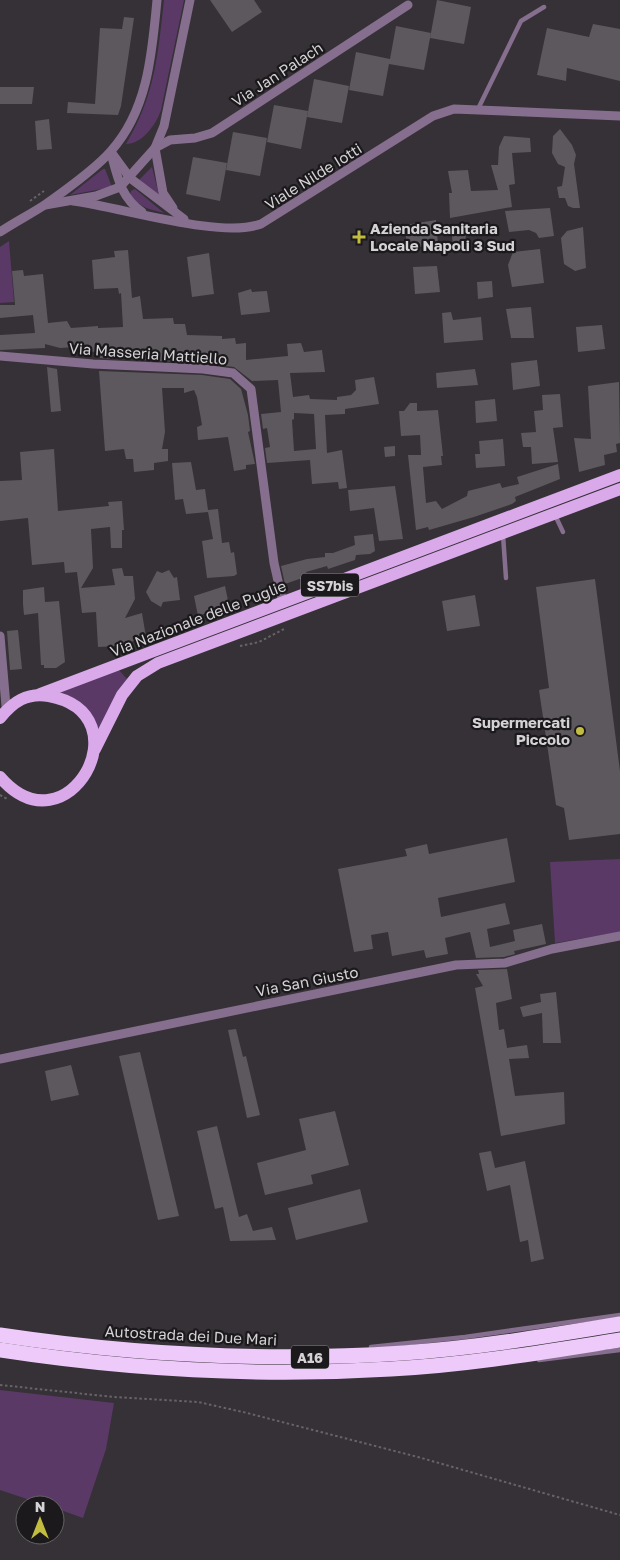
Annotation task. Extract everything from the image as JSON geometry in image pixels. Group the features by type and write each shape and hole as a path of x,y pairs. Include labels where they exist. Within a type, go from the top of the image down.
{"highway":[{"name":"Autostrada dei Due Mari","path":"0,1335 114,1350 241,1357 404,1353 475,1346 620,1324"},
{"name":"A16","path":"0,1350 112,1365 174,1370 280,1373 393,1369 468,1362 620,1340"}],"main road":[{"name":"Via Nazionale delle Puglie","path":"5,707 24,698 40,694 620,475"},
{"name":"Via Nazionale delle Puglie","path":"0,785 25,796 41,799 57,797 72,790 84,779 92,765 95,749 122,695 137,676 158,664 620,489"},
{"path":"40,694 57,698 72,705 85,717 92,732 95,749"},
{"path":"0,718 5,707"},
{"name":"Via Nazionale delle Puglie","path":"0,777 11,789 25,796"}],"street":[{"path":"0,232 44,205 111,152 127,129 142,100 152,51 157,0"},
{"path":"44,205 73,201 120,186 130,178 155,148 164,126 190,0"},
{"name":"Via Jan Palach","path":"155,148 170,140 195,138 212,133 408,5"},
{"name":"Viale Nilde Iotti","path":"111,152 130,178 156,200 188,222 249,229 432,116 454,109 620,116"},
{"path":"155,148 163,193 168,203 188,222"},
{"path":"111,152 120,186 126,197 145,213"},
{"path":"73,201 188,222"},
{"name":"Via Masseria Mattiello","path":"0,356 119,366 203,369 234,373 250,389 274,563 283,603"},
{"path":"0,636 5,707"},
{"name":"Via San Giusto","path":"0,1058 456,965 505,963 552,949 620,936"}],"lane":[{"path":"477,111 520,21 544,7"},
{"path":"555,513 563,532"},
{"path":"503,533 506,578"},
{"path":"367,1348 482,1335 620,1315"},
{"path":"241,1357 358,1349"},
{"path":"531,1361 620,1350"},
{"path":"393,1369 522,1362"}],"path":[{"path":"29,201 52,187"},
{"path":"235,646 259,642 292,625"},
{"path":"0,795 12,801"},
{"path":"0,1385 114,1397 198,1402 418,1458 620,1515"}],"shaded area":[{"path":"164,0 184,0 161,110 156,122 148,133 138,141 126,144 143,109 154,74"},
{"path":"152,167 160,199 138,181"},
{"path":"105,169 112,187 70,195"},
{"path":"135,189 164,213 146,207 133,199 130,195 131,191"},
{"path":"9,241 14,302 0,303 0,247"},
{"path":"118,669 127,679 100,733 75,701 60,693"},
{"path":"620,859 620,932 555,943 550,862"},
{"path":"0,1390 114,1403 106,1449 83,1518 65,1512 65,1495 15,1495 0,1490"}],"building":[{"path":"210,0 254,0 262,12 232,32"},
{"path":"437,0 471,7 464,44 430,38"},
{"path":"124,17 134,18 118,115 67,113 68,102 95,104 100,28 122,29"},
{"path":"593,24 620,29 620,81 567,68 566,81 537,75 547,28 589,37"},
{"path":"396,26 431,33 424,70 389,64 383,96 349,90 356,52 390,59"},
{"path":"314,79 349,86 342,123 307,117"},
{"path":"0,87 34,87 32,104 0,104"},
{"path":"274,105 308,111 301,149 267,142"},
{"path":"49,119 52,149 37,150 35,121"},
{"path":"560,129 572,145 576,155 574,164 580,208 568,206 565,198 559,198 557,187 562,186 565,167 558,164 552,153 553,136"},
{"path":"233,132 267,138 260,176 226,170"},
{"path":"504,136 530,138 531,152 512,153 515,184 509,185 512,207 450,218 449,193 452,193 448,171 468,170 471,191 498,190 491,165 498,165 499,147"},
{"path":"193,157 227,163 220,201 186,194"},
{"path":"550,208 554,236 539,238 536,233 529,230 509,232 505,211"},
{"path":"436,220 438,244 407,249 405,225"},
{"path":"583,227 586,268 575,271 564,264 561,238 567,231"},
{"path":"466,235 464,246 453,247 452,236"},
{"path":"540,249 544,283 512,287 508,265 513,252"},
{"path":"128,250 132,298 140,296 143,319 173,318 174,324 185,324 187,335 222,336 222,339 235,338 236,344 246,343 246,360 288,356 287,344 301,343 304,352 322,350 325,372 290,373 293,397 309,395 310,399 337,400 337,397 351,395 356,390 355,380 374,377 379,404 345,409 345,414 325,415 327,453 342,450 347,488 339,489 338,482 312,484 310,460 267,463 265,448 270,447 267,428 263,429 261,414 281,412 278,380 252,381 234,367 203,363 143,360 143,351 113,353 114,359 100,358 100,352 76,351 76,347 60,348 45,344 45,348 0,350 0,335 35,333 33,315 0,318 0,305 15,305 12,271 23,270 24,276 43,274 48,323 67,321 71,328 123,327 121,293 119,294 118,288 94,289 92,260 115,257 114,251","holes":["294,413 314,414 316,449 294,451 292,420 294,419"]},
{"path":"209,253 214,294 192,297 187,257"},
{"path":"437,266 440,292 415,294 413,267"},
{"path":"492,281 493,297 478,299 477,282"},
{"path":"251,289 252,292 267,291 270,312 241,315 238,293"},
{"path":"531,307 534,338 511,338 506,309"},
{"path":"451,312 453,320 481,317 483,340 444,343 442,313"},
{"path":"602,325 605,349 578,352 576,327"},
{"path":"537,360 540,386 513,390 511,363"},
{"path":"47,367 57,369 61,411 51,412"},
{"path":"475,369 478,385 437,388 436,373"},
{"path":"99,371 202,375 230,379 241,389 248,415 250,431 248,432 255,464 246,465 246,469 234,471 228,437 198,440 197,427 202,425 194,390 184,393 184,388 162,388 165,432 162,449 168,449 168,461 154,463 154,470 134,472 133,459 126,459 124,449 105,451"},
{"path":"619,382 620,443 616,444 617,452 604,455 605,465 579,472 574,438 591,439 588,386"},
{"path":"560,394 563,427 553,428 558,462 532,464 531,447 523,447 521,433 536,432 534,411 543,410 542,395"},
{"path":"495,399 497,421 476,423 475,401"},
{"path":"410,403 417,403 417,411 438,410 443,456 441,456 442,465 423,467 426,503 436,501 442,509 467,496 468,491 500,483 502,488 519,484 517,477 558,464 560,479 515,497 516,501 512,504 429,530 428,527 416,530 408,455 421,455 420,435 401,436 399,411 404,411"},
{"path":"503,439 505,466 476,468 475,454 480,454 479,441"},
{"path":"395,446 395,456 385,457 384,447"},
{"path":"54,449 58,511 109,506 108,502 122,501 124,530 122,530 122,548 111,548 110,527 91,529 93,568 81,588 115,585 112,569 122,568 124,576 133,576 135,599 125,618 142,613 146,637 119,646 98,647 96,612 82,613 77,572 65,573 64,562 32,565 28,518 0,521 0,481 22,480 20,452"},
{"path":"191,462 196,490 205,489 208,510 218,509 222,543 229,542 231,553 234,552 237,574 234,576 207,578 202,541 213,539 208,512 186,514 183,499 175,500 172,463"},
{"path":"395,486 403,539 379,541 374,508 350,511 348,490"},
{"path":"373,534 375,551 370,554 356,555 355,560 328,569 327,566 306,572 308,576 285,584 281,566 307,559 325,557 325,553 333,553 355,545 354,536"},
{"path":"169,570 174,578 177,577 180,600 163,602 161,607 151,601 146,592 157,571 162,573"},
{"name":"Supermercati Piccolo","path":"595,579 620,771 620,834 569,840 564,808 556,805 539,690 549,688 536,587"},
{"path":"225,586 229,605 198,616 194,596"},
{"path":"44,587 45,602 59,601 65,662 56,668 44,668 44,665 41,665 38,613 24,615 23,590"},
{"path":"475,595 480,626 447,631 442,601"},
{"path":"18,630 22,669 10,670 7,631"},
{"path":"507,838 515,882 438,898 441,917 505,903 510,924 487,929 490,947 515,941 513,930 542,924 546,944 514,951 515,954 504,957 476,958 470,932 445,938 448,954 426,958 424,950 392,956 388,932 371,935 373,949 354,952 338,869 407,856 405,849 427,844 429,854"},
{"path":"507,969 512,999 496,1003 499,1030 504,1029 507,1048 527,1045 529,1058 509,1059 515,1096 564,1092 565,1124 501,1136 475,988 483,986 476,974 479,974 478,970"},
{"path":"556,992 561,1043 543,1043 542,1013 523,1017 520,1007 541,1002 540,994"},
{"path":"236,1029 243,1057 246,1056 260,1115 247,1118 228,1030"},
{"path":"140,1052 179,1216 158,1220 119,1056"},
{"path":"71,1065 79,1095 51,1101 45,1071"},
{"path":"335,1111 349,1165 311,1175 313,1184 265,1195 257,1163 306,1150 299,1119"},
{"path":"217,1126 239,1217 247,1214 253,1231 272,1227 276,1240 230,1241 223,1207 215,1209 197,1131"},
{"path":"491,1151 495,1168 525,1161 544,1259 531,1262 528,1240 520,1242 510,1185 487,1191 479,1153"},
{"path":"360,1189 368,1222 296,1240 288,1208"}],"place":[{"name":"Azienda Sanitaria Locale Napoli 3 Sud","path":"359,237"},
{"name":"Supermercati Piccolo","path":"580,731"}]}
